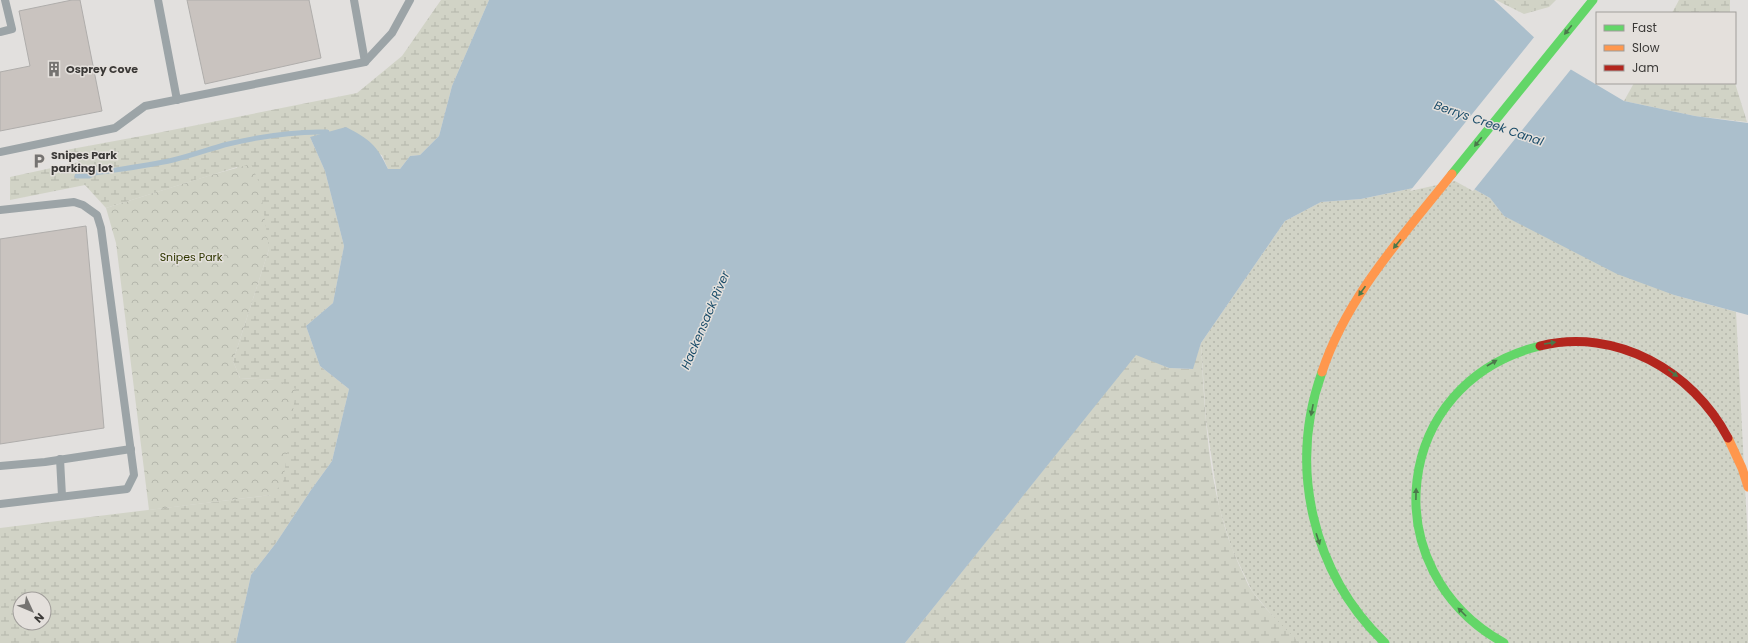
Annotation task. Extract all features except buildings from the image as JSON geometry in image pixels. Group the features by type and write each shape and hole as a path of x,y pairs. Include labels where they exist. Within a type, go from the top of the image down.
{"highway":[{"path":"1385,643 1361,617 1340,588 1327,561 1314,524 1306,488 1307,439 1315,394 1331,346 1354,303 1384,259 1593,0"},
{"path":"1504,643 1468,618 1440,585 1427,560 1420,534 1416,494 1419,467 1423,453 1427,440 1440,415 1465,384 1487,367 1513,353 1549,343 1564,341 1589,341 1631,350 1659,364 1687,385 1708,408 1732,446 1748,487"}],"lane":[{"path":"0,32 12,29 5,0"},
{"path":"158,0 177,100"},
{"path":"354,0 365,62"},
{"path":"0,152 115,128 145,106 365,62 392,33 410,0"},
{"path":"0,210 74,202 83,205 97,215 101,228 134,475 127,489 0,504"},
{"path":"0,466 131,449"},
{"path":"60,459 62,496"}],"green space":[{"path":"441,0 489,0 452,86 439,136 420,155 410,156 400,169 388,169 382,155 310,137 325,171 344,246 333,303 306,326 320,366 349,389 332,461 276,543 251,575 236,643 0,643 0,528 271,495 275,380 240,378 233,361 269,249 237,167 106,208 85,185 10,200 10,177 79,162 66,150 357,93 402,56"},
{"path":"1496,0 1556,0 1549,7 1524,14"},
{"path":"1679,0 1730,0 1730,12 1673,12"},
{"path":"1633,84 1735,84 1747,122 1695,116 1624,101"},
{"name":"Snipes Park","path":"251,164 260,185 269,249 233,361 240,378 275,380 296,389 283,483 271,495 149,510 116,243 106,208"},
{"path":"1456,179 1490,198 1504,216 1674,295 1736,312 1748,544 1748,643 1300,643 1281,626 1252,591 1232,549 1219,507 1206,420 1201,343 1285,221 1321,202 1361,199"},
{"path":"1201,343 1204,399 1210,457 1221,514 1229,541 1252,591 1275,618 1300,643 905,643 1136,354 1169,368 1192,369"}],"water":[{"path":"489,0 1494,0 1565,66 1624,101 1695,116 1748,123 1748,315 1674,295 1617,274 1504,216 1490,198 1456,179 1361,199 1321,202 1285,221 1201,343 1193,369 1169,368 1136,355 905,643 236,643 251,575 276,543 332,461 349,389 320,366 306,326 333,303 344,246 325,171 310,137 346,127 361,135 376,148 388,169 400,169 410,156 420,155 439,136 452,86"}],"pier":[{"path":"1535,36 1572,68 1473,191 1455,181 1410,191"}],"waterway":[{"path":"77,176 89,176 95,173 163,162 249,139 301,132 327,132"}],"traffic: fast":[{"path":"1452,174 1593,0"},
{"path":"1504,643 1462,611 1433,571 1418,526 1417,481 1429,437 1453,397 1491,366 1540,346"},
{"path":"1322,372 1312,408 1307,445 1308,481 1313,517 1324,552 1340,584 1360,615 1385,643"}],"traffic: slow":[{"path":"1322,372 1333,344 1361,292 1396,244 1452,174"},
{"path":"1728,438 1742,468 1748,487"}],"traffic: jam":[{"path":"1540,346 1568,342 1597,343 1624,349 1649,360 1673,374 1695,393 1713,414 1728,438"}],"place":[{"name":"Osprey Cove","path":"54,69"},
{"name":"Snipes Park parking lot","path":"39,161"}],"water label":[{"name":"Berrys Creek Canal","path":"1489,123"},
{"name":"Hackensack River","path":"705,320"}]}
